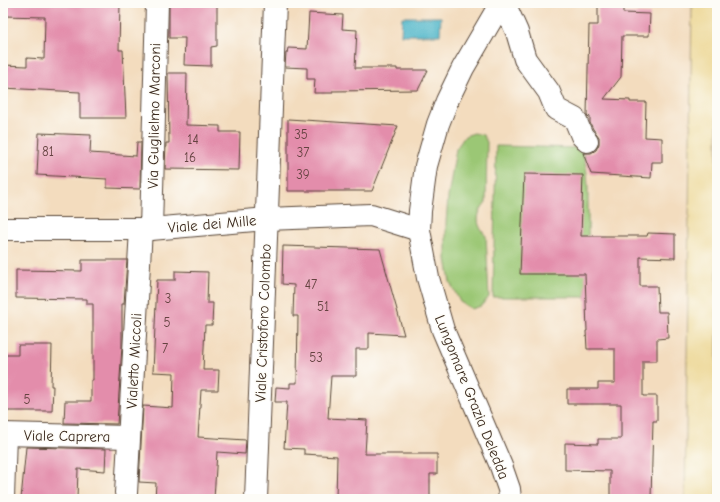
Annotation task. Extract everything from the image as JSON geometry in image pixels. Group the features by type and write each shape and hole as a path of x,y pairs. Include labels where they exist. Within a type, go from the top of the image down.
{"street":[{"name":"Via Guglielmo Marconi","path":"146,229 156,3"},
{"name":"Viale Cristoforo Colombo","path":"256,499 275,3"},
{"name":"Lungomare Grazia Deledda","path":"501,3 463,68 438,124 426,166 419,230 428,278 443,330 501,466 509,489 510,499"},
{"path":"504,3 517,32 525,59 549,92 556,109 575,119 582,136 587,141"},
{"name":"Viale dei Mille","path":"3,228 146,229 267,219 371,215 419,230"},
{"name":"Vialetto Miccoli","path":"126,493 129,437 146,229"},
{"name":"Viale Caprera","path":"3,499 4,434 129,437"}],"green space":[{"path":"474,133 483,135 487,142 486,202 480,211 478,219 482,232 486,236 489,297 481,306 472,309 460,302 450,282 446,259 446,223 448,197 456,149 465,136"},
{"path":"496,146 581,148 587,171 588,186 586,297 493,297"}],"sand":[{"path":"692,3 717,3 717,499 685,499"}],"water":[{"path":"402,17 441,17 440,35 401,35"}],"building":[{"path":"3,3 120,3 119,50 123,50 126,118 80,118 80,92 3,88 3,65 27,66 27,58 44,59 45,17 3,16"},
{"path":"169,3 217,3 217,46 211,47 211,66 184,65 185,38 169,38"},
{"path":"598,3 623,3 623,13 650,14 649,36 622,36 621,77 604,99 646,102 645,137 662,138 662,162 652,162 651,178 591,174 583,153 591,153 596,150 599,144 599,137 590,123 590,116 588,118 587,115 589,25 598,25"},
{"path":"309,13 343,15 342,29 357,30 355,68 428,70 418,90 332,91 332,93 314,93 315,79 307,79 307,68 285,67 288,48 307,49"},
{"path":"168,73 187,73 186,125 220,126 220,132 240,132 239,170 165,169 166,143 169,143"},
{"path":"288,119 398,126 372,191 288,191"},
{"path":"39,133 91,135 90,153 136,156 137,142 141,142 140,189 107,188 107,179 37,175"},
{"path":"524,174 583,175 581,236 647,236 648,233 675,234 675,258 640,257 640,286 657,286 658,312 667,312 668,338 657,339 657,361 643,361 643,396 657,396 657,421 653,421 651,499 610,499 610,471 565,470 565,443 598,444 598,439 621,439 621,404 567,404 567,389 598,389 598,383 615,383 615,349 587,349 585,274 520,274"},
{"path":"283,246 380,249 404,335 369,333 369,349 356,349 356,376 331,376 328,418 367,420 365,454 437,454 437,474 430,474 430,499 336,499 337,456 304,454 304,449 284,448 287,402 275,402 276,387 290,388 290,383 297,383 298,316 293,316 294,285 282,284"},
{"path":"82,260 127,260 124,304 122,304 122,346 117,424 64,423 65,401 91,401 91,380 93,380 93,304 87,304 87,299 16,298 16,270 82,271"},
{"path":"175,271 208,272 207,303 213,303 212,325 205,325 203,370 219,370 218,390 201,390 198,437 246,440 245,454 217,452 214,499 155,499 156,483 139,482 143,406 173,408 174,373 153,372 157,280 175,280"},
{"path":"18,345 52,345 52,411 3,411 3,355 18,355"},
{"path":"26,447 106,449 105,471 78,469 77,499 21,499"}]}
